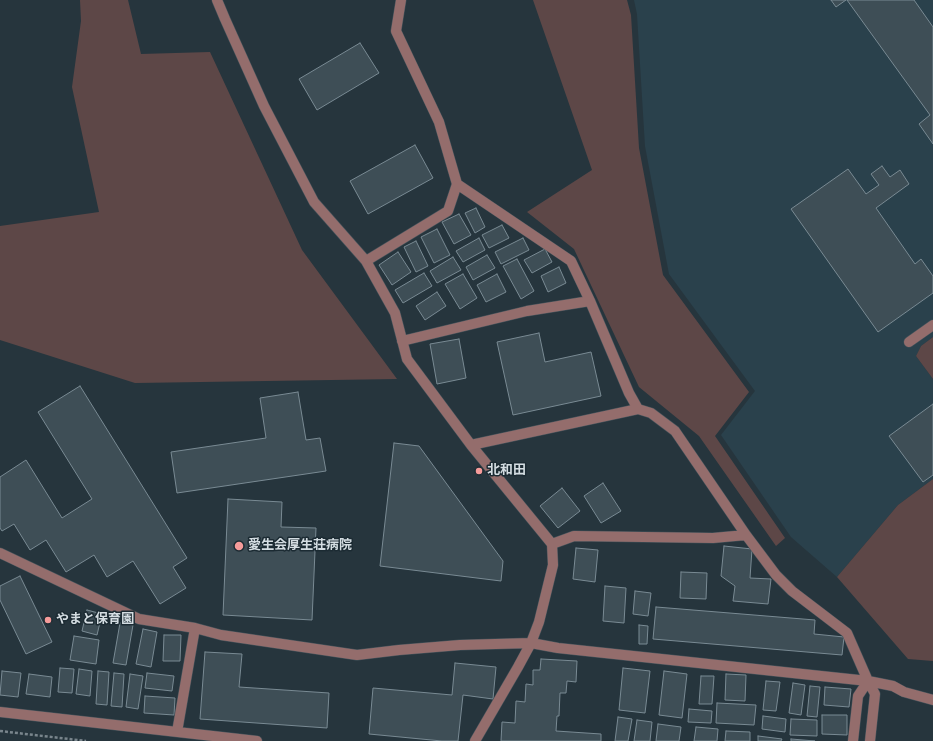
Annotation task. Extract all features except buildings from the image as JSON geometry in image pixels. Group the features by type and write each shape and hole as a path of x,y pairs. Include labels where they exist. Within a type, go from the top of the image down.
{"street":[{"path":"218,0 264,106 314,202 366,261 395,313 407,359 471,445 552,544 553,565 539,622 531,643 475,741"},
{"path":"366,261 448,211 457,184 439,122 396,31 401,0"},
{"path":"457,184 571,261 638,409"},
{"path":"402,341 527,311 590,301"},
{"path":"909,342 933,325"},
{"path":"471,445 638,409 651,413 675,431 746,535 776,575 792,591 847,633 875,694 870,741"},
{"path":"552,544 574,536 712,538 746,535"},
{"path":"0,553 139,619 195,628 221,635 357,655 460,645 531,643 558,648 868,680 893,686 904,692 933,700"},
{"path":"177,732 195,628"},
{"path":"852,741 858,696 868,680"},
{"path":"0,712 257,741"}],"path":[{"path":"0,731 86,741"}],"shaded area":[{"path":"80,0 128,0 141,54 210,52 302,250 397,379 135,383 0,340 0,226 99,212 72,87 81,21"},
{"path":"533,0 627,0 631,15 639,148 663,275 749,392 715,436 785,538 776,546 699,436 639,387 574,249 527,212 592,170"},
{"path":"634,0 933,0 933,337 921,346 916,356 933,379 933,479 898,505 837,577 791,537 721,435 755,391 669,274 645,146 637,14"},
{"path":"933,337 933,379 916,356 921,346"},
{"path":"933,479 933,661 908,659 837,577 898,505"}],"place":[{"name":"北和田","path":"479,471"},
{"name":"愛生会厚生荘病院","path":"239,546"},
{"name":"やまと保育園","path":"48,620"}]}
